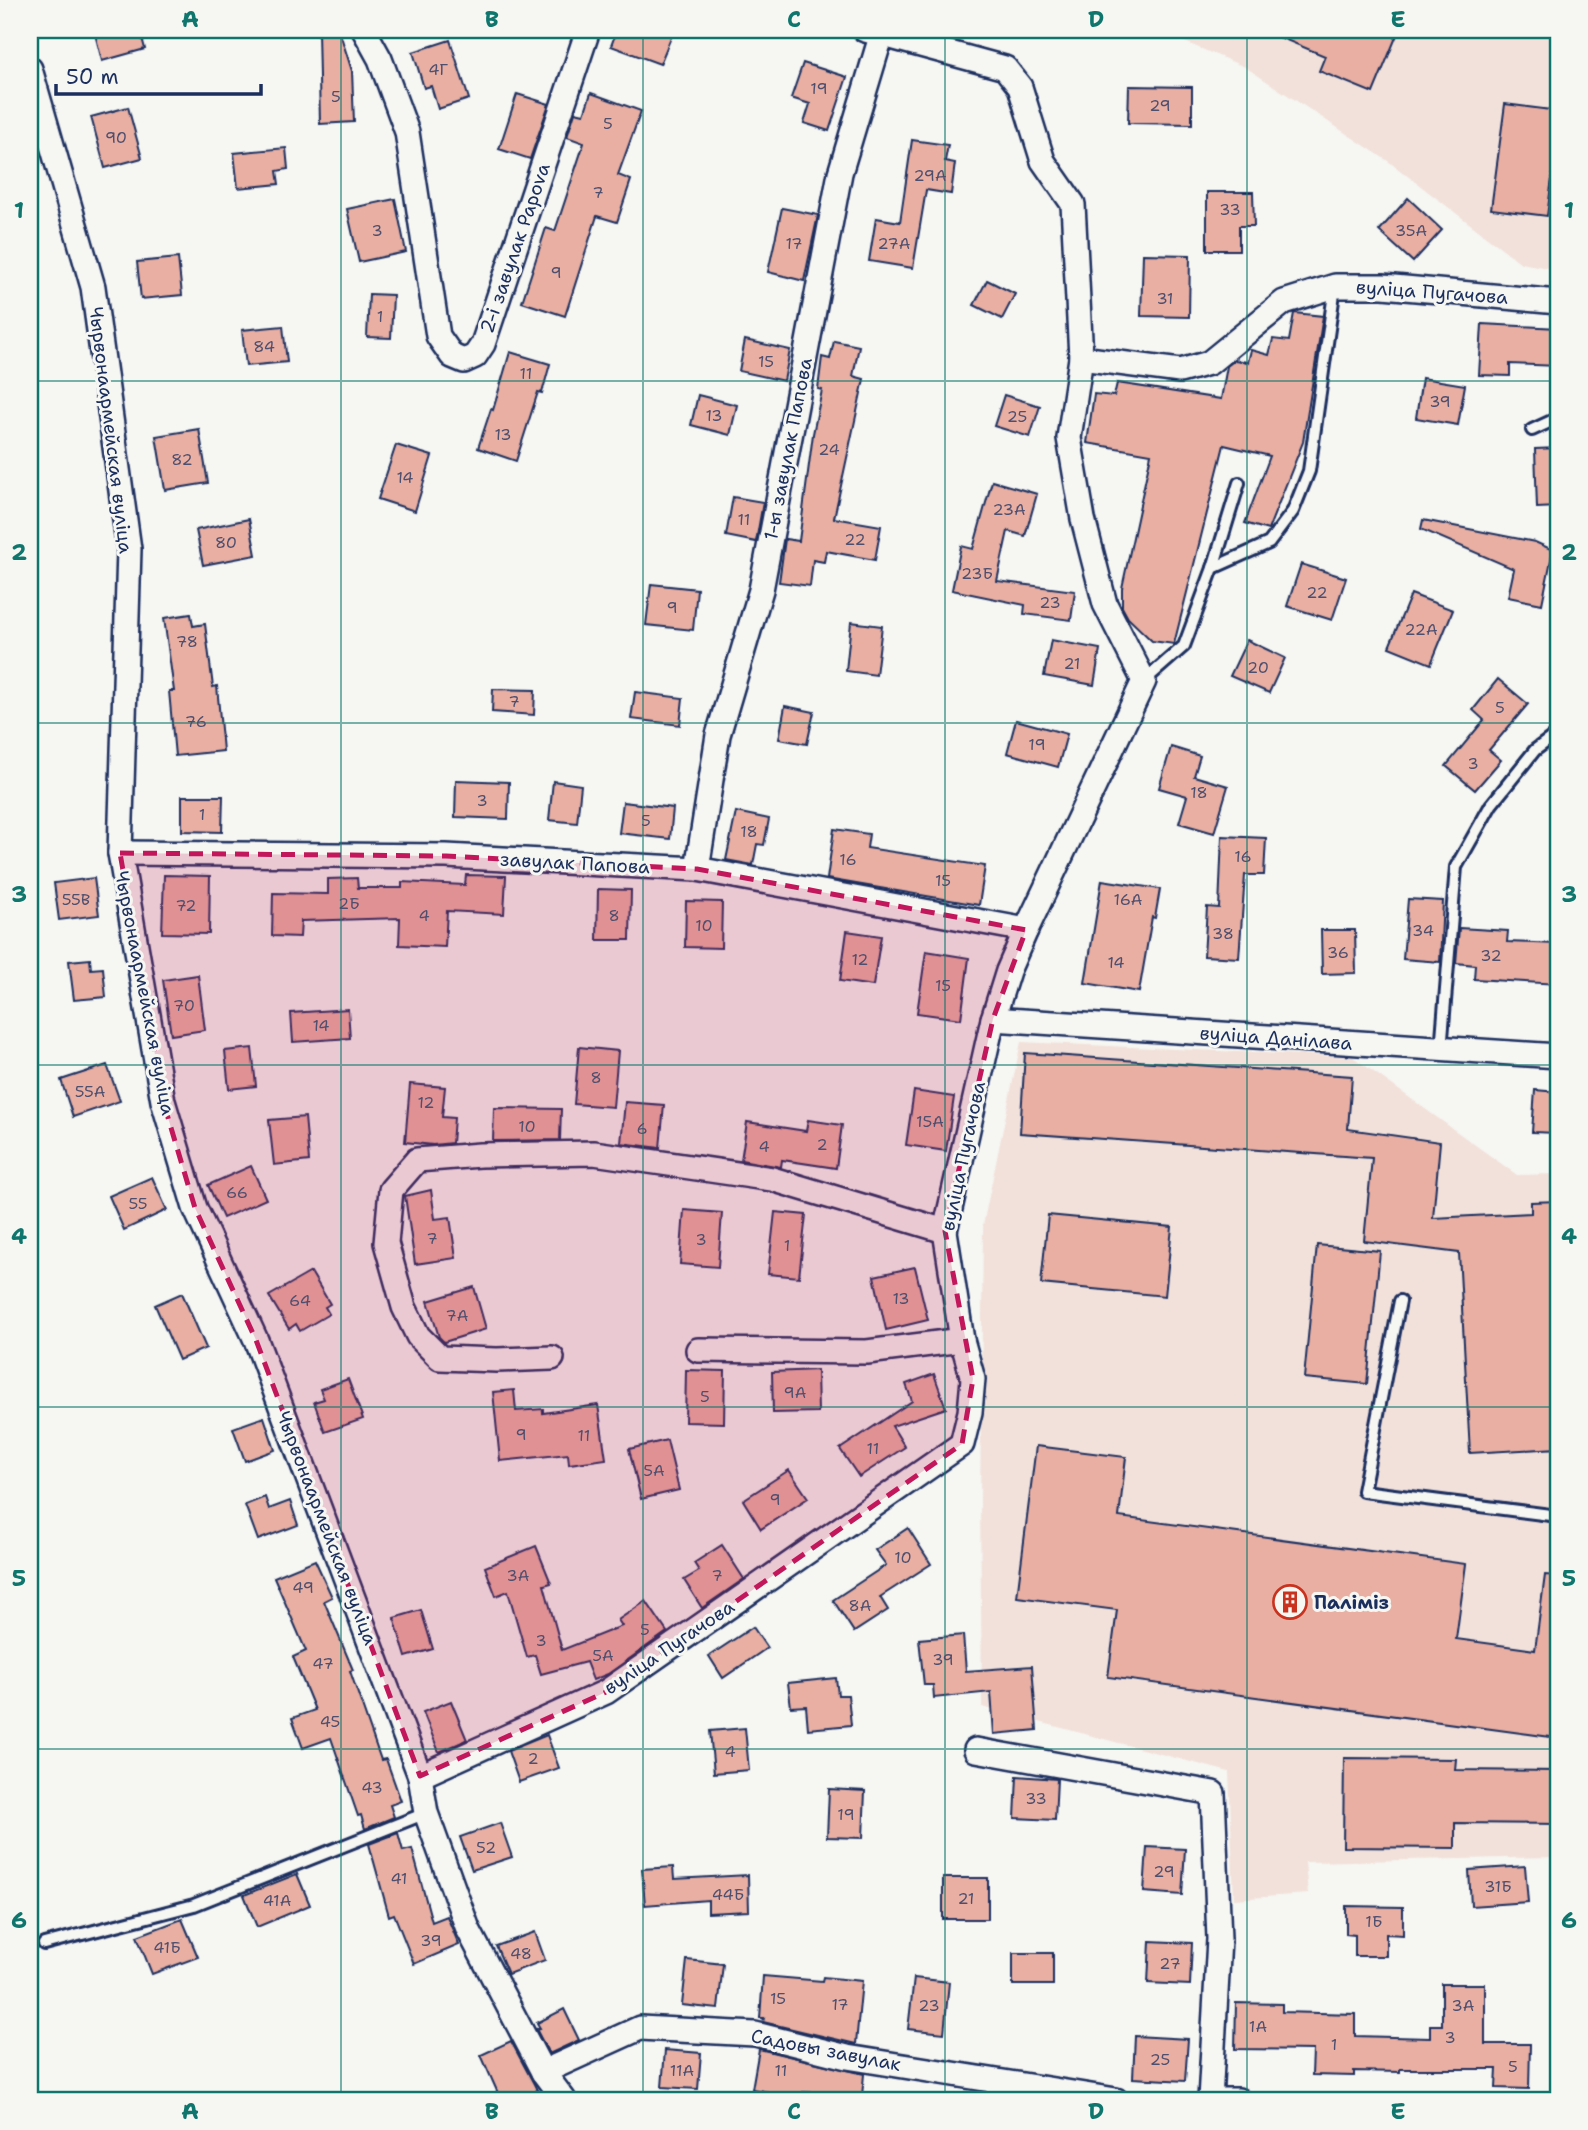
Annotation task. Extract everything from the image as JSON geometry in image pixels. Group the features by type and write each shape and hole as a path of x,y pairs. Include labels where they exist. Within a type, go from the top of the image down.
{"street":[{"name":"2-і завулак Papova","path":"364,30 380,59 407,132 438,336 452,356 464,360 475,356 483,344 589,30"},
{"path":"877,31 1005,68 1020,87 1043,160 1073,204 1080,358 1069,438 1083,519 1105,604 1144,681"},
{"name":"1-ы завулак Папова","path":"697,869 718,735 761,590 840,173 877,31"},
{"name":"Чырвонаармейская вуліца","path":"30,69 93,287 129,549 120,853 163,1101 195,1208 256,1340 420,1776 426,1813 468,1928 543,2072 564,2100"},
{"name":"вуліца Пугачова","path":"1080,358 1180,371 1209,363 1284,302 1335,286 1383,286 1558,302"},
{"name":"вуліца Пугачова","path":"420,1776 606,1692 962,1444 970,1412 973,1379 962,1340 944,1231 993,1019 1008,971 1026,930 1144,681"},
{"name":"завулак Папова","path":"120,853 446,856 697,869 1026,930"},
{"name":"вуліца Данілава","path":"993,1019 1558,1056"},
{"path":"552,1358 440,1358 418,1336 404,1307 386,1243 391,1189 417,1160 593,1153 772,1179 944,1231"},
{"path":"698,1350 867,1352 962,1340"},
{"path":"976,1750 1213,1793 1219,1939 1210,2100 1238,2100"},
{"name":"Садовы завулак","path":"543,2072 640,2028 755,2034 847,2057 1116,2100"}],"lane":[{"path":"1213,568 1269,543 1293,511 1309,471 1335,286"},
{"path":"1532,430 1558,418"},
{"path":"1144,681 1184,646 1213,568 1239,483"},
{"path":"1441,1049 1455,867 1491,805 1535,750 1558,733"},
{"path":"1400,1301 1363,1491 1558,1516"},
{"path":"44,1944 194,1905 426,1813"}],"highlighted area":[{"path":"120,853 446,856 697,869 1026,930 993,1019 945,1231 973,1379 962,1444 606,1692 420,1776 256,1340 195,1208 163,1101"}],"shaded area":[{"path":"1156,30 1558,30 1558,270 1521,263 1388,161 1245,67"},
{"path":"1021,1042 1353,1057 1517,1175 1558,1174 1558,1857 1305,1862 1308,1894 1234,1899 1229,1772 982,1707 980,1503 983,1225"}],"building":[{"path":"94,30 140,30 145,49 102,61"},
{"path":"318,30 339,30 352,71 354,122 320,124"},
{"path":"617,30 674,30 660,64 611,46"},
{"path":"1262,30 1399,30 1373,93 1319,71 1325,56"},
{"path":"450,40 469,99 438,109 431,86 424,88 413,52"},
{"path":"803,63 847,77 829,131 804,123 810,104 791,98"},
{"path":"1129,86 1192,87 1192,124 1128,123"},
{"path":"591,93 641,111 618,175 631,180 617,222 597,216 565,316 522,302 546,228 555,231 584,143 567,137 575,112 584,114"},
{"path":"517,94 549,104 530,159 499,149"},
{"path":"1505,104 1558,111 1558,133 1547,216 1491,209"},
{"path":"128,107 142,158 105,168 91,117"},
{"path":"912,140 948,145 945,161 955,163 951,194 926,190 913,268 869,261 876,218 900,222"},
{"path":"286,148 288,169 277,171 279,184 238,188 234,153"},
{"path":"1207,192 1253,192 1254,226 1239,226 1239,250 1207,250"},
{"path":"1408,198 1442,230 1413,262 1379,231"},
{"path":"395,199 406,252 359,262 347,209"},
{"path":"782,208 818,215 804,281 768,272"},
{"path":"1143,254 1190,255 1189,317 1141,316"},
{"path":"178,258 182,295 141,299 137,262"},
{"path":"987,280 1015,294 1002,319 974,305"},
{"path":"369,294 393,295 391,338 367,337"},
{"path":"1294,313 1323,316 1303,442 1268,530 1245,523 1270,456 1224,445 1174,644 1152,641 1128,618 1122,607 1122,588 1151,454 1087,443 1094,394 1114,396 1117,383 1221,399 1227,366 1235,360 1248,362 1251,350 1269,355 1273,339 1289,341"},
{"path":"1482,324 1558,328 1558,366 1510,364 1510,376 1479,375"},
{"path":"283,326 287,362 246,366 242,330"},
{"path":"745,340 790,350 784,381 739,371"},
{"path":"834,341 859,346 853,376 864,379 834,518 881,526 875,560 826,551 824,562 813,560 810,586 779,582 785,539 799,541 813,434 822,390 818,389 822,357 830,359"},
{"path":"510,352 550,364 516,461 478,448 491,409 493,410"},
{"path":"1422,378 1465,385 1458,425 1416,418"},
{"path":"698,395 737,405 730,435 691,425"},
{"path":"1004,395 1040,406 1030,437 994,426"},
{"path":"199,429 208,483 165,490 156,436"},
{"path":"396,445 432,456 415,511 378,499"},
{"path":"1558,448 1558,507 1537,508 1535,449"},
{"path":"992,481 1037,494 1025,536 1008,531 997,581 1075,591 1071,620 1024,614 1025,605 952,590 961,546 973,549"},
{"path":"733,497 763,502 756,542 726,536"},
{"path":"249,519 256,555 203,565 196,530"},
{"path":"1423,520 1535,542 1553,550 1542,604 1508,597 1514,569 1421,529"},
{"path":"1301,564 1346,578 1332,620 1287,606"},
{"path":"651,584 697,589 693,630 646,625"},
{"path":"1411,594 1453,610 1431,664 1389,647"},
{"path":"191,614 193,626 205,624 213,687 217,686 223,751 175,756 169,691 174,691 164,618"},
{"path":"851,622 882,626 876,675 846,671"},
{"path":"1051,640 1100,649 1094,685 1044,676"},
{"path":"1247,640 1285,658 1269,693 1230,676"},
{"path":"1498,679 1528,704 1489,750 1501,760 1475,790 1446,766 1484,720 1473,710"},
{"path":"493,689 535,690 534,715 492,712"},
{"path":"635,692 683,698 680,725 631,719"},
{"path":"785,706 814,712 807,744 779,739"},
{"path":"1016,720 1067,734 1058,767 1007,753"},
{"path":"1171,747 1200,756 1194,776 1228,786 1214,833 1179,823 1187,796 1159,788"},
{"path":"456,780 509,782 508,819 455,817"},
{"path":"553,781 581,785 577,823 549,820"},
{"path":"182,796 223,796 222,832 182,831"},
{"path":"623,802 673,808 670,839 619,833"},
{"path":"736,812 769,819 764,845 757,844 753,865 726,860"},
{"path":"834,829 869,834 867,848 985,866 979,905 827,879"},
{"path":"1222,836 1266,838 1264,875 1245,875 1239,958 1204,956 1207,907 1219,908"},
{"path":"164,875 210,876 209,934 162,933"},
{"path":"466,875 506,876 504,914 447,911 445,947 399,945 400,918 301,921 300,937 272,936 273,893 328,894 328,879 357,878 358,888 402,888 402,882 465,885"},
{"path":"94,878 99,915 59,920 54,883"},
{"path":"1102,880 1160,889 1155,918 1152,917 1139,992 1085,983"},
{"path":"598,889 631,890 630,940 597,940"},
{"path":"1408,899 1443,901 1440,962 1403,959"},
{"path":"686,901 722,902 721,948 685,947"},
{"path":"1459,928 1508,931 1507,942 1558,944 1558,984 1474,979 1475,965 1456,963"},
{"path":"1321,930 1355,930 1356,973 1322,974"},
{"path":"847,931 881,936 873,986 840,981"},
{"path":"926,951 969,958 961,1019 917,1013"},
{"path":"90,959 91,969 103,968 106,997 74,1000 69,961"},
{"path":"198,975 205,1030 171,1035 163,980"},
{"path":"348,1009 350,1038 293,1042 291,1013"},
{"path":"579,1047 618,1051 613,1107 574,1104"},
{"path":"252,1048 256,1086 229,1089 225,1051"},
{"path":"1025,1053 1352,1076 1348,1129 1440,1142 1433,1218 1531,1213 1531,1202 1558,1201 1558,1448 1470,1453 1459,1253 1364,1241 1372,1158 1020,1133"},
{"path":"107,1065 120,1101 73,1117 61,1080"},
{"path":"410,1084 445,1087 442,1117 454,1118 452,1143 433,1145 405,1142"},
{"path":"1535,1090 1558,1092 1558,1133 1532,1132"},
{"path":"914,1091 954,1097 946,1151 906,1145"},
{"path":"625,1102 664,1105 660,1148 621,1143"},
{"path":"494,1108 561,1109 560,1140 493,1141"},
{"path":"305,1117 309,1161 274,1165 269,1120"},
{"path":"808,1120 842,1125 836,1168 782,1160 781,1167 741,1160 747,1122 806,1131"},
{"path":"251,1166 266,1199 223,1218 208,1185"},
{"path":"152,1177 167,1210 124,1230 109,1196"},
{"path":"431,1190 435,1219 450,1217 456,1258 415,1264 405,1196"},
{"path":"684,1210 722,1213 718,1267 680,1264"},
{"path":"775,1212 806,1215 799,1277 768,1274"},
{"path":"1048,1215 1172,1227 1165,1296 1041,1284"},
{"path":"1317,1245 1380,1251 1367,1384 1304,1378"},
{"path":"915,1267 928,1320 886,1330 874,1276"},
{"path":"311,1272 330,1304 325,1307 329,1314 300,1331 296,1324 289,1329 269,1296"},
{"path":"474,1287 486,1329 444,1342 439,1337 428,1301"},
{"path":"182,1293 206,1348 179,1360 155,1305"},
{"path":"686,1370 725,1371 724,1423 685,1422"},
{"path":"817,1370 818,1412 773,1413 772,1372"},
{"path":"934,1374 946,1408 892,1426 905,1447 859,1477 840,1449 912,1401 906,1384"},
{"path":"348,1379 363,1419 325,1432 314,1402 324,1399 320,1389"},
{"path":"514,1390 516,1411 543,1409 543,1413 598,1405 606,1459 569,1464 568,1454 500,1461 493,1392"},
{"path":"264,1417 275,1450 245,1461 233,1428"},
{"path":"667,1440 679,1490 641,1499 629,1449"},
{"name":"Паліміз","path":"1036,1446 1126,1457 1119,1517 1466,1564 1456,1639 1535,1650 1545,1575 1558,1576 1558,1738 1108,1677 1117,1610 1017,1597"},
{"path":"789,1470 808,1498 761,1529 743,1500"},
{"path":"265,1497 269,1509 290,1501 298,1525 258,1540 245,1505"},
{"path":"908,1528 931,1564 880,1597 888,1610 854,1632 833,1600 886,1565 875,1550"},
{"path":"722,1545 744,1579 702,1608 684,1580 699,1571 694,1563"},
{"path":"536,1546 551,1583 544,1585 562,1650 622,1626 618,1620 646,1601 667,1632 608,1674 593,1680 586,1662 541,1674 535,1655 527,1657 508,1591 496,1596 485,1567"},
{"path":"315,1560 332,1597 324,1601 353,1670 350,1671 381,1760 386,1759 401,1801 390,1805 394,1817 365,1829 331,1738 303,1748 292,1718 315,1710 293,1657 306,1651 274,1577"},
{"path":"421,1610 433,1649 406,1657 394,1618"},
{"path":"753,1627 767,1648 723,1678 709,1656"},
{"path":"963,1635 966,1671 1032,1666 1037,1730 994,1734 991,1692 934,1698 933,1685 924,1685 919,1639"},
{"path":"836,1678 838,1695 848,1695 851,1725 808,1729 806,1706 791,1707 788,1683"},
{"path":"451,1701 467,1740 439,1752 423,1712"},
{"path":"745,1728 749,1770 714,1773 710,1731"},
{"path":"547,1735 559,1768 519,1782 508,1751"},
{"path":"1344,1758 1456,1759 1455,1770 1558,1771 1558,1824 1455,1823 1455,1848 1343,1847"},
{"path":"1017,1776 1057,1779 1055,1820 1015,1818"},
{"path":"829,1789 865,1791 863,1838 827,1837"},
{"path":"500,1823 512,1857 472,1870 460,1837"},
{"path":"398,1833 403,1851 412,1849 432,1922 447,1916 459,1945 414,1964 394,1914 389,1916 369,1844"},
{"path":"1147,1847 1185,1849 1182,1895 1144,1892"},
{"path":"1525,1866 1528,1902 1471,1906 1469,1870"},
{"path":"673,1867 674,1879 748,1875 749,1911 708,1913 708,1900 645,1905 642,1869"},
{"path":"297,1874 310,1905 257,1927 244,1895"},
{"path":"943,1878 988,1878 988,1919 943,1919"},
{"path":"1346,1906 1403,1907 1403,1935 1386,1934 1386,1956 1355,1956 1355,1935 1346,1934"},
{"path":"182,1919 198,1957 152,1974 137,1936"},
{"path":"535,1932 545,1960 508,1974 496,1946"},
{"path":"1150,1941 1192,1943 1190,1985 1148,1983"},
{"path":"1013,1953 1053,1953 1053,1985 1013,1985"},
{"path":"687,1960 723,1964 718,2009 682,2005"},
{"path":"763,1976 862,1981 856,2044 763,2022 764,2018 760,2018"},
{"path":"914,1978 949,1982 944,2033 908,2029"},
{"path":"1442,1984 1485,1984 1485,2044 1530,2044 1529,2089 1496,2088 1497,2069 1400,2069 1400,2072 1354,2071 1354,2076 1312,2075 1313,2050 1235,2049 1236,2003 1282,2004 1282,2012 1355,2014 1355,2036 1430,2038 1430,2025 1442,2025"},
{"path":"564,2009 579,2040 549,2054 536,2029 540,2028 537,2023"},
{"path":"1135,2036 1188,2039 1185,2081 1133,2078"},
{"path":"511,2041 542,2100 501,2100 481,2055"},
{"path":"759,2049 864,2074 862,2096 803,2092 802,2098 752,2089"},
{"path":"665,2050 701,2053 698,2089 662,2087"}],"place":[{"name":"Паліміз","path":"1290,1602"}]}
